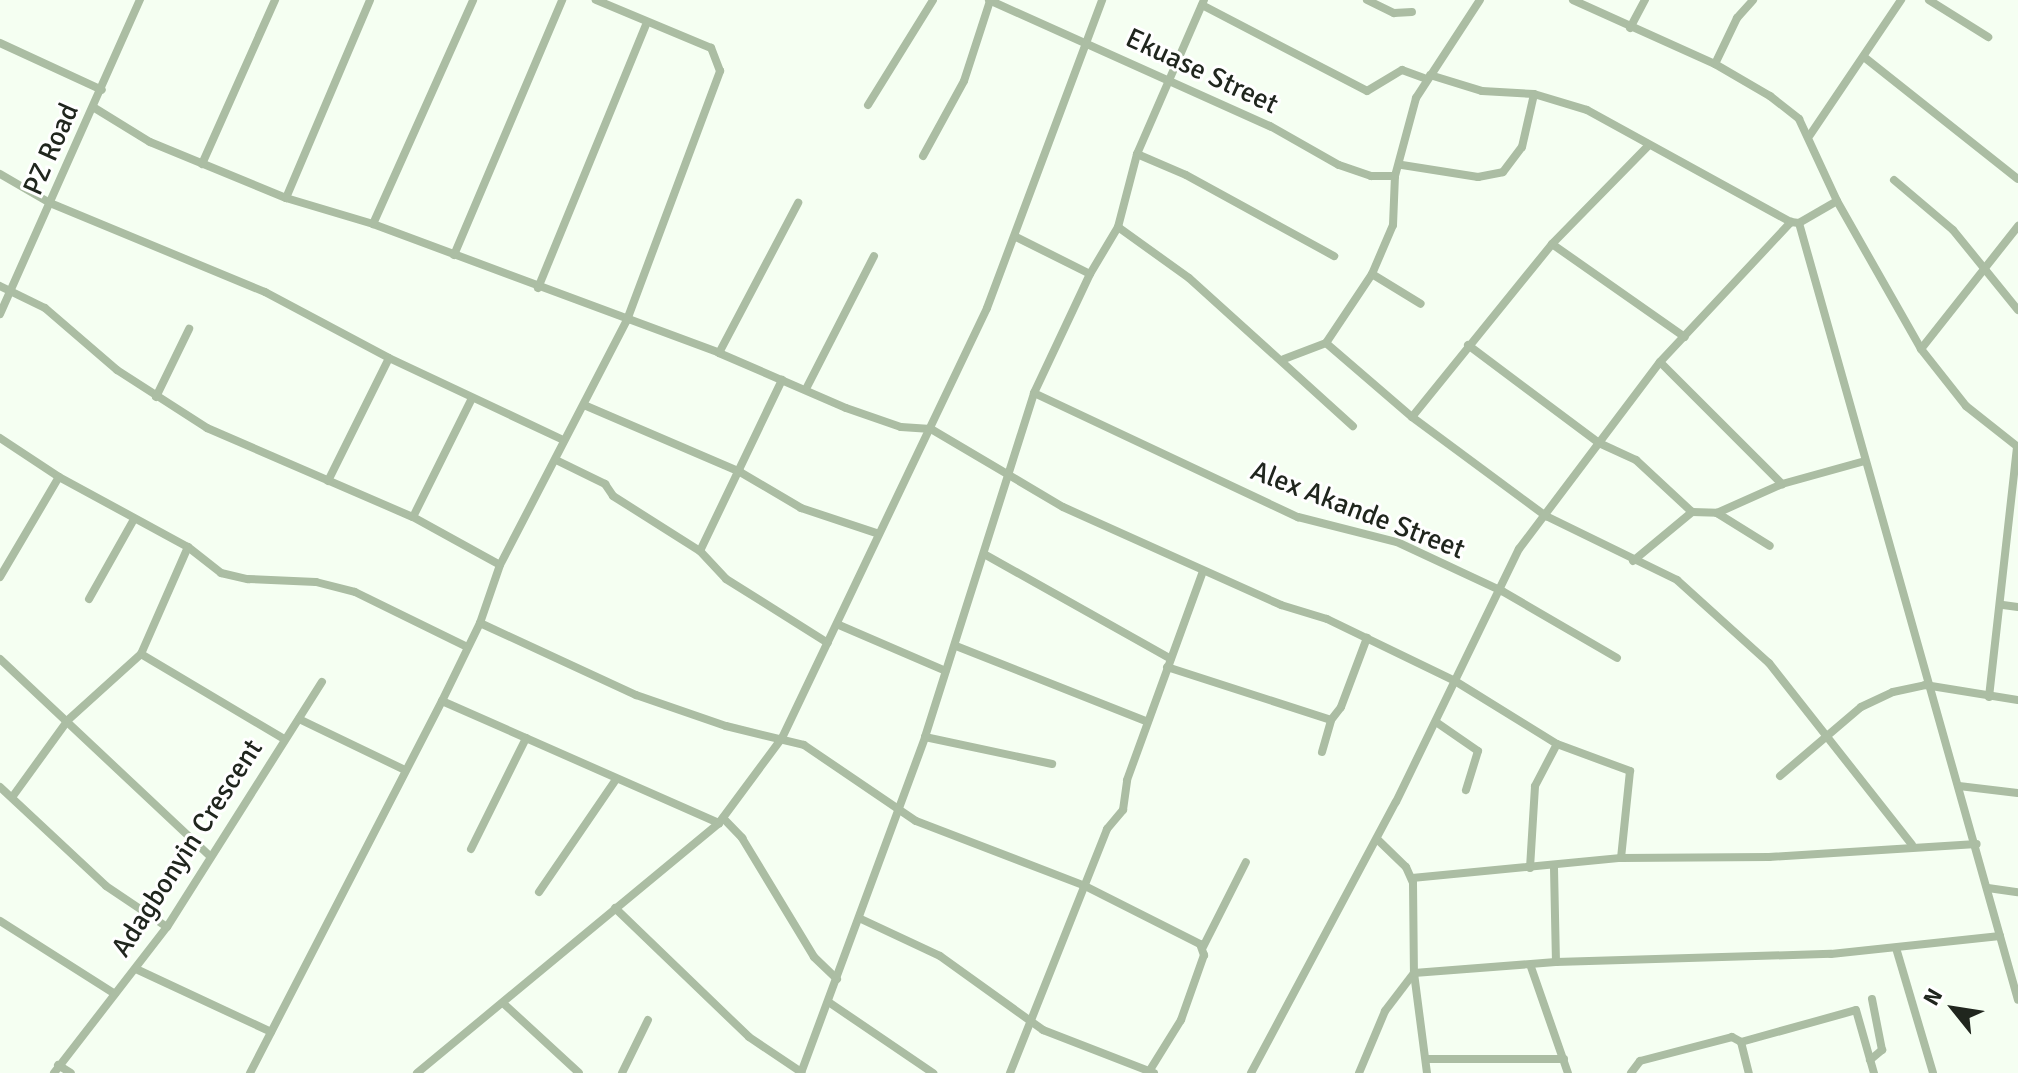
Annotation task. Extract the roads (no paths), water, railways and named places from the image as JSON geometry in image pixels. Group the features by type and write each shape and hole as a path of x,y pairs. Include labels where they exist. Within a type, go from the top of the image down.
{"street":[{"name":"PZ Road","path":"0,314 12,294 140,0"},
{"path":"202,164 275,0"},
{"path":"286,198 370,0"},
{"path":"373,224 473,0"},
{"path":"454,255 562,0"},
{"path":"250,1073 403,769 442,701 465,646 480,623 500,565 627,320 720,71 711,48 646,25 596,0"},
{"path":"868,105 933,0"},
{"path":"417,1073 721,820 782,738 931,429 1016,237 1090,42 1102,0"},
{"path":"1367,0 1394,13 1412,12"},
{"path":"1284,359 1326,343 1372,274 1393,225 1395,176 1402,165 1416,98 1480,0"},
{"path":"1573,0 1715,64 1770,96 1810,135 1837,201 1921,349 1966,406 2018,447 2003,605 1989,697"},
{"path":"1630,28 1645,0"},
{"path":"1715,64 1737,18 1753,0"},
{"path":"1810,135 1901,0"},
{"path":"1929,0 1988,37"},
{"path":"923,156 964,81 995,2"},
{"name":"Ekuase Street","path":"995,2 1090,42 1165,80 1270,126 1339,165 1371,176 1395,176"},
{"path":"615,908 749,1037 801,1072 830,1003 925,737 1034,393 1090,274 1118,227 1137,154 1165,80 1203,3 1367,91 1402,70 1482,91 1534,94 1587,110 1647,147 1795,222 1865,461 1925,685 1977,844 2018,1000"},
{"path":"538,288 646,25"},
{"path":"0,43 102,90"},
{"path":"1864,57 2018,179"},
{"path":"1402,165 1478,177 1503,172 1522,147 1534,94"},
{"path":"93,107 150,142 286,198 373,224 719,353 887,422 931,429 1063,507 1203,571 1367,638 1455,681 1557,744 1630,771 1621,858"},
{"path":"1412,417 1552,244 1647,147"},
{"path":"1137,154 1186,175 1334,256"},
{"path":"0,174 50,203 265,292 389,358 563,440"},
{"path":"1894,180 1953,230 2018,310"},
{"path":"1251,1073 1338,902 1377,839 1502,591 1519,549 1660,362 1795,222 1837,201"},
{"path":"719,353 798,203"},
{"path":"1921,349 1985,272 2018,226"},
{"path":"1118,227 1189,278 1284,359 1353,426"},
{"path":"1016,237 1090,274"},
{"path":"1552,244 1685,337"},
{"path":"807,387 874,256"},
{"path":"1372,274 1421,304"},
{"path":"0,286 45,308 76,339 156,397 220,434 413,517 500,565"},
{"path":"156,397 189,329"},
{"path":"1326,343 1412,417 1546,516 1677,580 1769,663 1912,845"},
{"path":"1468,345 1599,443 1636,460 1692,512 1717,513 1782,484 1865,461"},
{"path":"328,481 389,358"},
{"path":"1660,362 1782,484"},
{"path":"700,551 782,380"},
{"name":"Alex Akande Street","path":"1034,393 1298,517 1397,542 1502,591 1617,658"},
{"path":"413,517 472,398"},
{"path":"584,405 740,472 801,508 879,534"},
{"path":"0,438 59,477 188,547 221,573 248,579 316,582 355,592 465,646"},
{"path":"556,460 605,484 613,496 700,551 726,579 828,643"},
{"path":"0,577 59,477"},
{"path":"1633,561 1692,512"},
{"path":"1717,513 1770,546"},
{"path":"89,599 134,519"},
{"path":"13,796 68,720 141,654 188,547"},
{"path":"984,554 1169,663 1331,720"},
{"path":"1010,1073 1107,829 1123,810 1127,780 1203,571"},
{"path":"2003,605 2018,607"},
{"path":"480,623 636,695 726,726 804,745 897,812 1085,886 1203,947"},
{"path":"839,625 946,671"},
{"path":"1322,752 1331,720 1367,638"},
{"path":"956,646 1148,722"},
{"path":"141,654 284,739"},
{"path":"0,659 210,856"},
{"name":"Adagbonyin Crescent","path":"56,1069 167,927 322,682"},
{"path":"1780,776 1861,707 1925,685 2018,700"},
{"path":"442,701 615,781 721,820 742,838 807,947 837,979"},
{"path":"299,719 403,769"},
{"path":"1436,722 1478,751 1466,790"},
{"path":"925,737 1052,764"},
{"path":"471,849 526,738"},
{"path":"1530,868 1535,786 1557,744"},
{"path":"539,892 615,781"},
{"path":"1959,786 2018,793"},
{"path":"0,787 106,886 167,927"},
{"path":"1377,839 1412,878 1414,973 1427,1073"},
{"path":"1412,878 1554,868 1621,858 1769,857 1912,845 1977,844"},
{"path":"861,919 940,956 1032,1024 1152,1071 1181,1020 1203,947 1246,862"},
{"path":"1554,868 1556,962"},
{"path":"1988,888 2018,892"},
{"path":"1,925 115,994"},
{"path":"1359,1073 1385,1011 1414,973 1531,967 1556,962 1896,948 2000,936"},
{"path":"1896,948 1933,1073"},
{"path":"1531,967 1568,1073"},
{"path":"136,969 271,1032"},
{"path":"1870,1060 1882,1050 1872,999"},
{"path":"503,1003 579,1073"},
{"path":"830,1003 933,1073"},
{"path":"1631,1073 1640,1061 1724,1037 1741,1042 1856,1010 1874,1073"},
{"path":"622,1073 648,1020"},
{"path":"1741,1042 1749,1073"},
{"path":"1427,1059 1564,1059"},
{"path":"56,1069 71,1073"}]}
